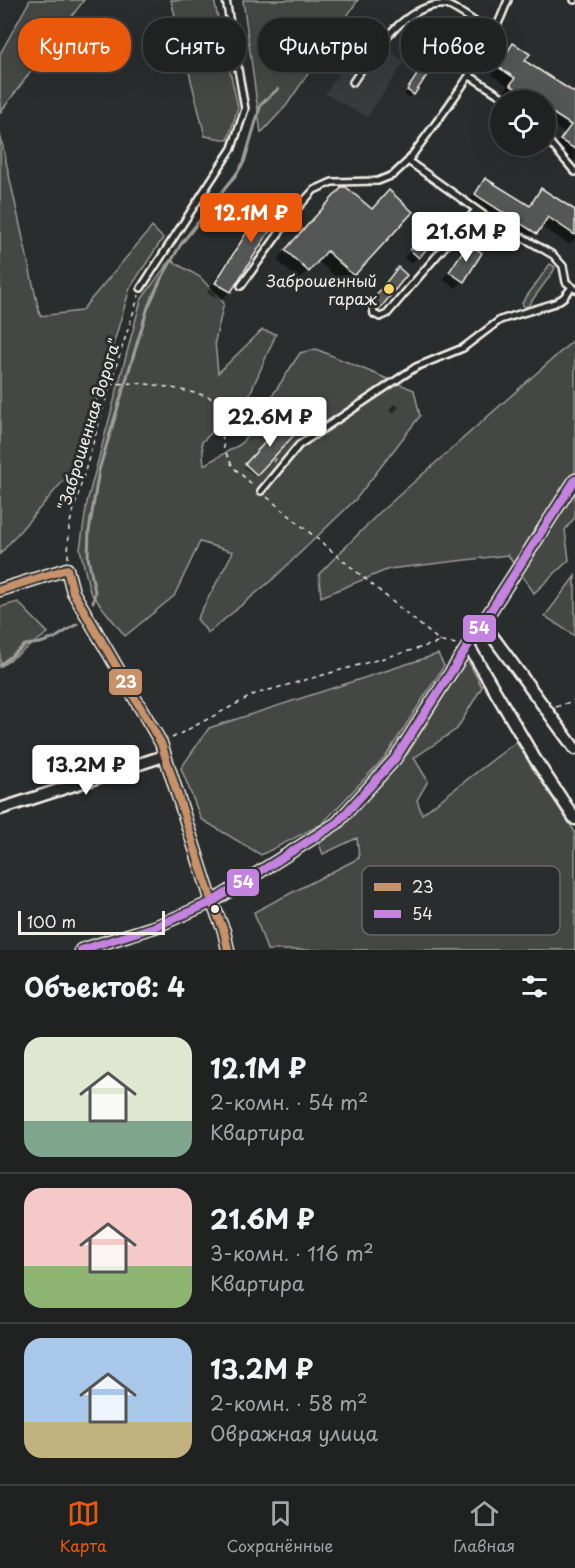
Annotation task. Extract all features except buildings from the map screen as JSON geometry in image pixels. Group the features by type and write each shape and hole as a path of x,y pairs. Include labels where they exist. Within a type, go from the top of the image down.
{"street":[{"path":"81,950 157,926 212,902 337,823 395,759 575,480"},
{"path":"0,590 67,569 73,592 161,743 212,902 224,931 228,950"},
{"path":"482,622 575,749"},
{"path":"468,645 575,819"},
{"path":"0,809 164,756"}],"lane":[{"path":"141,288 232,148 245,109 226,0"},
{"path":"501,18 508,0"},
{"path":"402,18 421,5 431,3 448,6 467,18"},
{"path":"353,82 382,40 401,19"},
{"path":"241,286 295,212 314,190 332,182 378,181 393,175 408,161 472,72"},
{"path":"470,76 492,90"},
{"path":"556,149 575,171"},
{"path":"261,491 299,445 416,367 463,348 500,320 555,303 573,288 564,278 563,266 552,255 476,210 408,161"},
{"path":"373,309 374,314 380,317 387,314 476,210"},
{"path":"288,414 312,435"}],"path":[{"name":"\"Заброшенная дорога\"","path":"67,569 69,526 141,288"},
{"path":"110,385 133,382 208,396 218,404 224,448 233,467 441,642"},
{"path":"161,743 255,694 441,642 468,645"},
{"path":"546,711 575,700"}],"shaded area":[{"path":"30,0 84,0 71,18 20,18"},
{"path":"171,0 214,0 218,18 176,18"},
{"path":"243,0 358,0 346,18 258,18 258,72 309,72 286,106 261,133 246,18"},
{"path":"18,22 18,72 30,72 0,113 0,54"},
{"path":"389,51 401,58 401,67 367,117 325,94 340,72 389,72"},
{"path":"189,72 230,72 238,107 228,140 205,136"},
{"path":"0,134 40,316 81,311 152,227 163,238 130,288 78,464 0,554"},
{"path":"170,260 200,277 224,303 215,341 218,373 262,330 276,334 249,396 202,442 204,465 241,444 300,353 316,349 414,390 420,416 356,499 273,579 208,633 197,619 233,552 200,542 174,596 125,636 90,592 80,549 87,502 141,300"},
{"path":"550,264 555,267 553,272 528,306 524,307 522,303"},
{"path":"575,339 575,517 565,530 569,560 534,593 508,555 389,569 321,597 319,574 378,514"},
{"path":"575,576 575,636 545,616"},
{"path":"18,602 48,633 0,667 0,607"},
{"path":"438,654 444,666 386,756 322,824 261,855 201,819 181,768 209,728"},
{"path":"467,659 482,687 457,729 414,758 428,781 417,800 422,814 516,742 575,832 575,950 267,950 254,912 359,858 357,838 323,854 319,844 353,815 408,753"}],"waterway":[{"path":"93,602 95,592 88,557 89,531 99,470 148,307 181,244 244,162 261,104 278,89"},
{"path":"0,665 25,645 55,638 77,624"}],"transit line":[{"name":"54","path":"81,950 157,926 212,902 337,823 395,759 575,480"},
{"name":"23","path":"0,590 67,569 73,592 161,743 212,902 224,931 228,950"}],"place":[{"name":"Заброшенный гараж","path":"389,289"}]}
